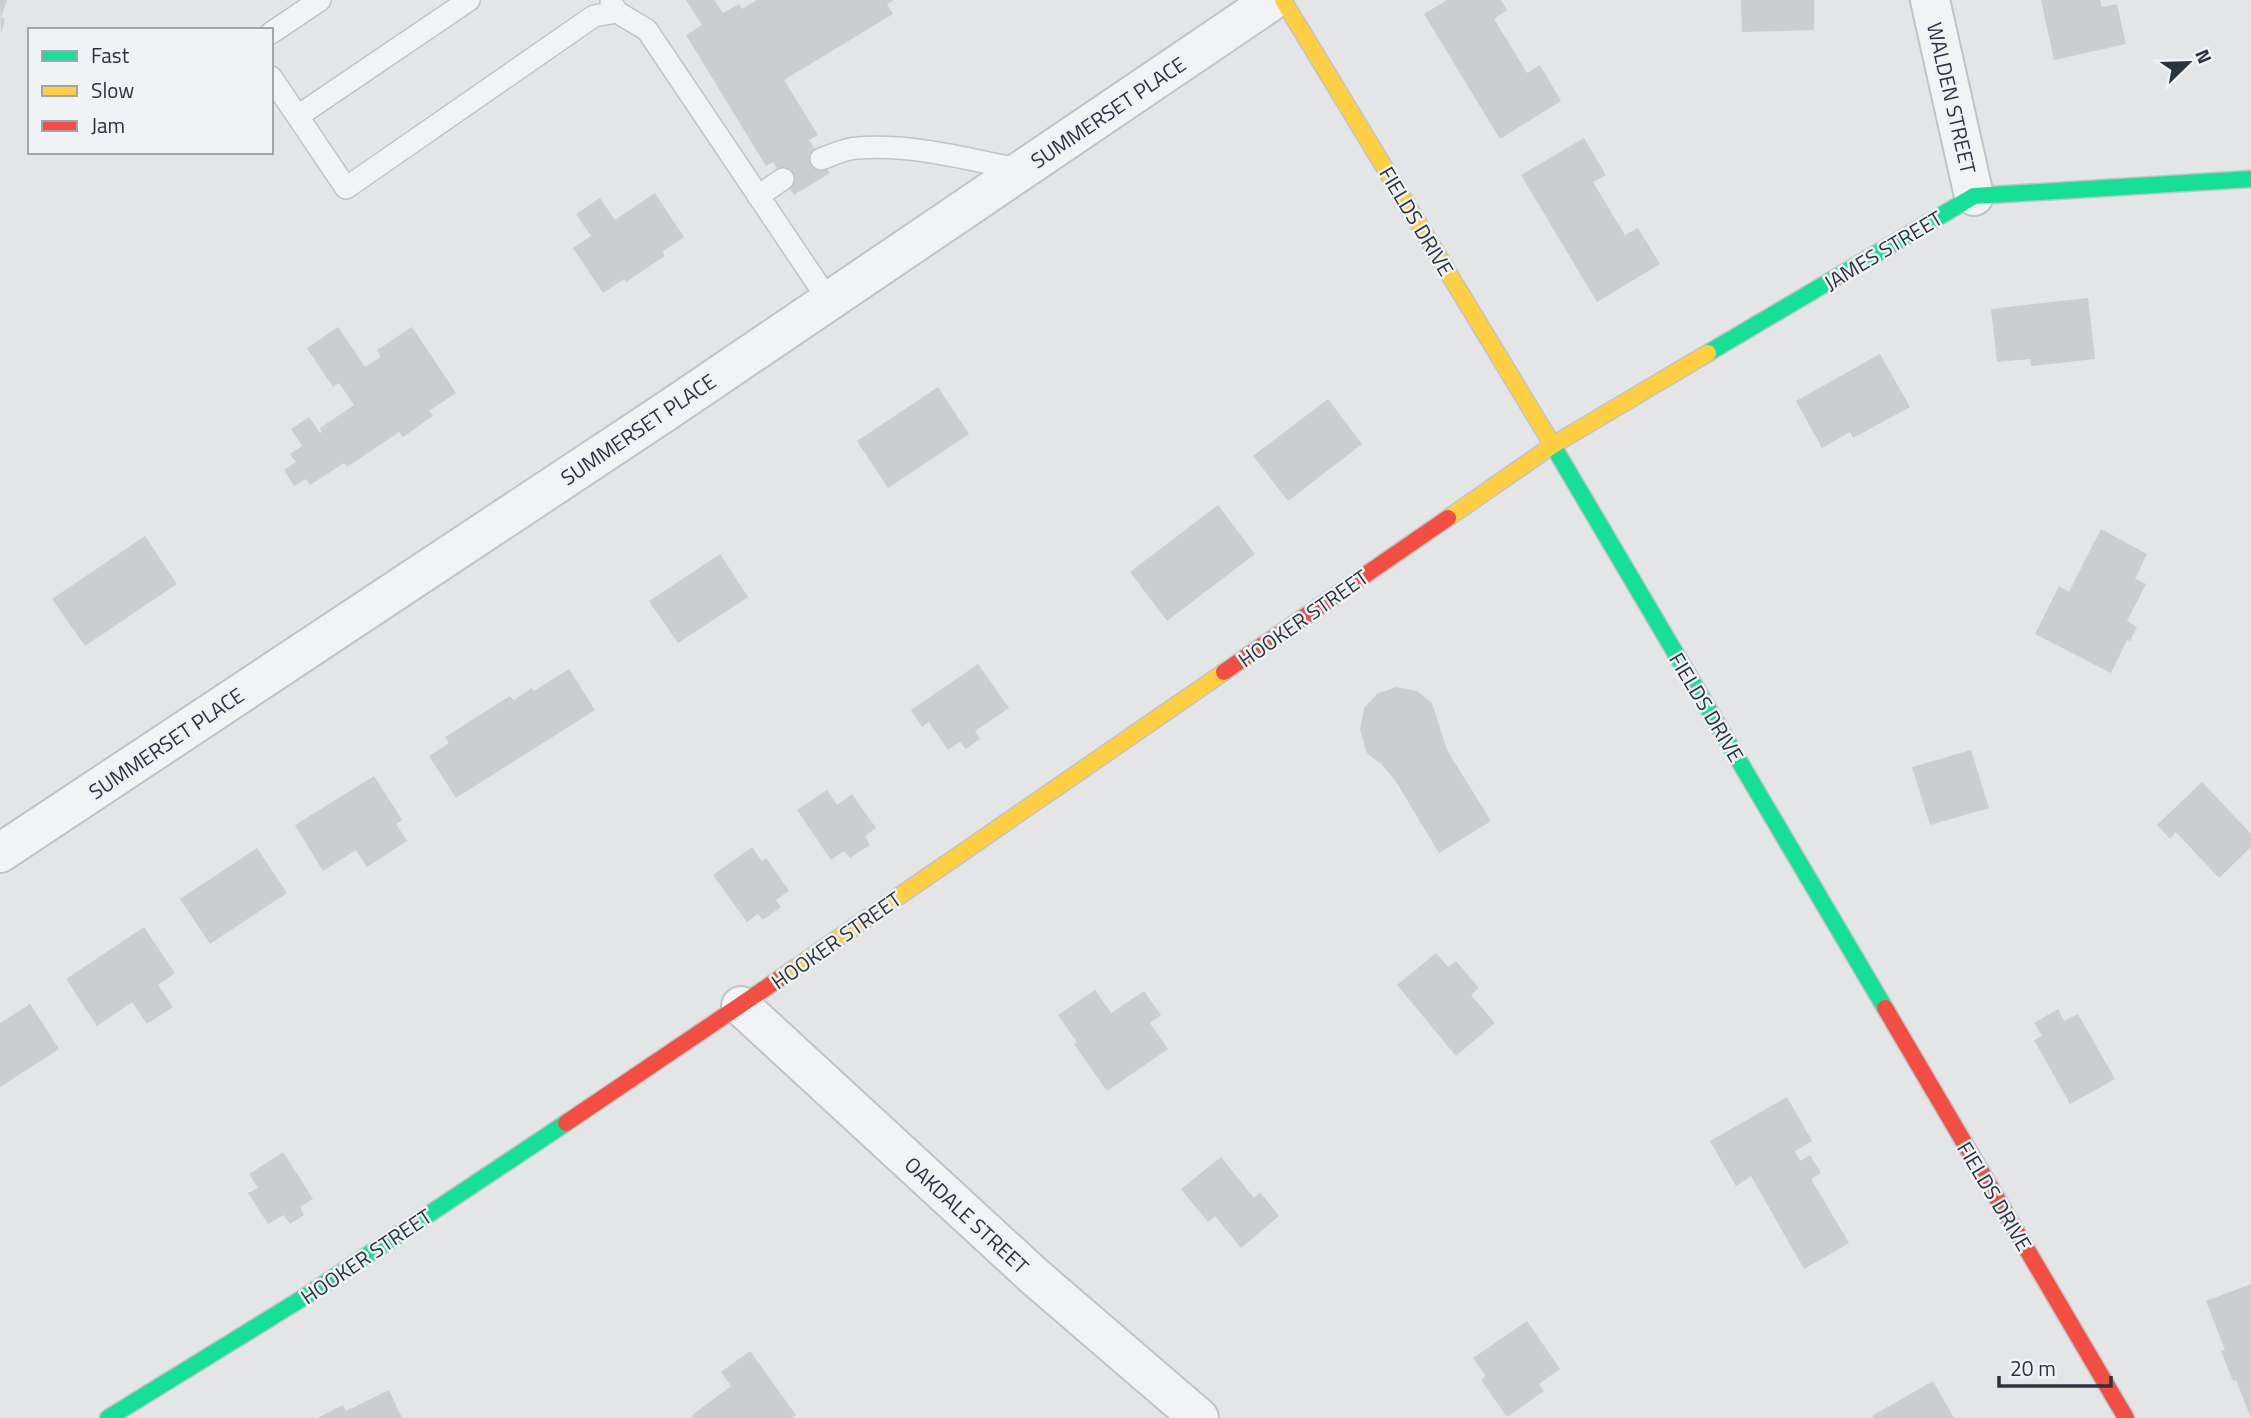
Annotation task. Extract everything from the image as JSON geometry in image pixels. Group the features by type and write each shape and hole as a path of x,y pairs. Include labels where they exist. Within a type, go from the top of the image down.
{"street":[{"name":"SUMMERSET PLACE","path":"0,853 829,301 1273,0"},
{"name":"FIELDS DRIVE","path":"1283,0 1553,445 2126,1418"},
{"name":"WALDEN STREET","path":"1930,0 1974,196"},
{"name":"JAMES STREET","path":"1553,445 1974,196 2251,179"},
{"name":"HOOKER STREET","path":"108,1418 306,1296 741,1006 1553,445"},
{"name":"OAKDALE STREET","path":"741,1006 1034,1276 1199,1418"}],"lane":[{"path":"273,32 320,0"},
{"path":"298,116 469,0"},
{"path":"273,80 346,188 594,16 614,6 647,30 829,301"},
{"path":"821,159 856,148 904,150 1021,170"},
{"path":"758,196 783,179"}],"building":[{"path":"0,0 7,0 1,17 5,19 1,34"},
{"path":"686,0 714,0 723,13 739,4 742,9 757,0 894,0 887,4 893,14 784,80 818,135 809,140 830,173 794,195 773,162 766,166 686,35 702,25"},
{"path":"1447,0 1501,0 1507,10 1494,19 1527,73 1540,65 1561,101 1500,139 1424,14"},
{"path":"1741,0 1814,0 1814,30 1742,32"},
{"path":"2041,0 2100,0 2102,7 2117,4 2126,44 2054,60"},
{"path":"1584,138 1606,175 1593,182 1625,235 1638,228 1660,264 1597,302 1521,175"},
{"path":"655,193 684,237 662,252 665,256 626,282 624,279 603,293 573,248 591,236 576,214 600,198 615,220"},
{"path":"2088,298 2095,359 2031,366 2030,359 1997,362 1991,309"},
{"path":"338,327 365,367 381,357 377,350 412,327 456,393 429,411 433,416 403,437 399,432 347,467 344,463 310,485 306,479 294,486 284,470 296,462 290,454 302,446 291,429 309,417 320,433 320,428 354,405 339,383 333,387 307,348"},
{"path":"1880,354 1910,407 1853,438 1850,432 1822,448 1796,401"},
{"path":"938,387 969,434 888,488 857,441"},
{"path":"1328,399 1362,444 1288,501 1253,456"},
{"path":"1218,505 1255,554 1167,621 1130,572"},
{"path":"2101,529 2147,554 2135,579 2146,584 2127,621 2137,627 2130,641 2127,640 2111,673 2035,634 2059,586 2069,592"},
{"path":"145,536 177,584 85,646 52,599"},
{"path":"720,554 748,597 678,643 649,601"},
{"path":"978,664 1009,708 975,731 980,739 966,749 960,742 948,750 929,722 922,727 911,710"},
{"path":"569,669 595,710 456,798 429,756 449,743 445,737 510,696 514,700 532,688 534,691"},
{"path":"1396,687 1417,691 1432,703 1447,750 1491,821 1439,853 1395,780 1367,753 1360,730 1364,708 1377,694"},
{"path":"1971,750 1989,808 1930,825 1912,767"},
{"path":"374,776 402,820 396,824 407,841 367,867 356,850 323,871 295,825"},
{"path":"2202,782 2251,834 2251,847 2219,878 2176,832 2170,839 2157,825"},
{"path":"827,790 837,805 852,794 876,828 865,836 870,845 850,858 844,851 831,860 797,810"},
{"path":"752,847 762,861 766,858 789,891 776,900 781,907 763,920 758,914 747,922 713,875"},
{"path":"257,848 287,893 210,944 180,899"},
{"path":"144,927 175,973 158,985 173,1007 147,1024 132,1002 97,1026 66,979"},
{"path":"1436,953 1448,967 1456,961 1479,988 1471,995 1495,1023 1456,1056 1397,985"},
{"path":"1095,990 1111,1013 1144,991 1161,1015 1150,1023 1168,1049 1107,1091 1074,1044 1077,1042 1058,1015"},
{"path":"30,1004 59,1049 0,1087 0,1023"},
{"path":"2058,1009 2064,1021 2078,1014 2115,1079 2070,1104 2034,1040 2042,1036 2034,1023"},
{"path":"1787,1097 1812,1141 1795,1151 1800,1161 1810,1155 1821,1173 1811,1179 1849,1243 1804,1269 1751,1176 1736,1186 1710,1141"},
{"path":"283,1152 313,1199 300,1207 304,1215 290,1224 284,1215 268,1224 248,1193 258,1188 249,1174"},
{"path":"1221,1157 1254,1198 1260,1192 1279,1216 1241,1248 1215,1216 1208,1222 1181,1189"},
{"path":"2251,1284 2251,1418 2221,1351 2225,1350 2206,1301"},
{"path":"1527,1321 1560,1369 1539,1384 1544,1391 1507,1417 1481,1380 1486,1376 1473,1358"},
{"path":"750,1351 796,1415 792,1418 693,1418 691,1416 731,1386 721,1372"},
{"path":"1933,1381 1954,1418 1873,1418 1872,1416"},
{"path":"389,1390 402,1418 317,1418 343,1405 346,1411"}],"traffic: fast":[{"path":"1708,353 1974,196 2251,179"},
{"path":"1552,444 1885,1008"},
{"path":"108,1418 306,1296 566,1123"}],"traffic: slow":[{"path":"1283,0 1552,444"},
{"path":"1448,518 1553,445 1708,353"},
{"path":"779,979 1224,672"}],"traffic: jam":[{"path":"1224,672 1448,518"},
{"path":"566,1123 779,979"},
{"path":"1885,1008 2126,1418"}]}
